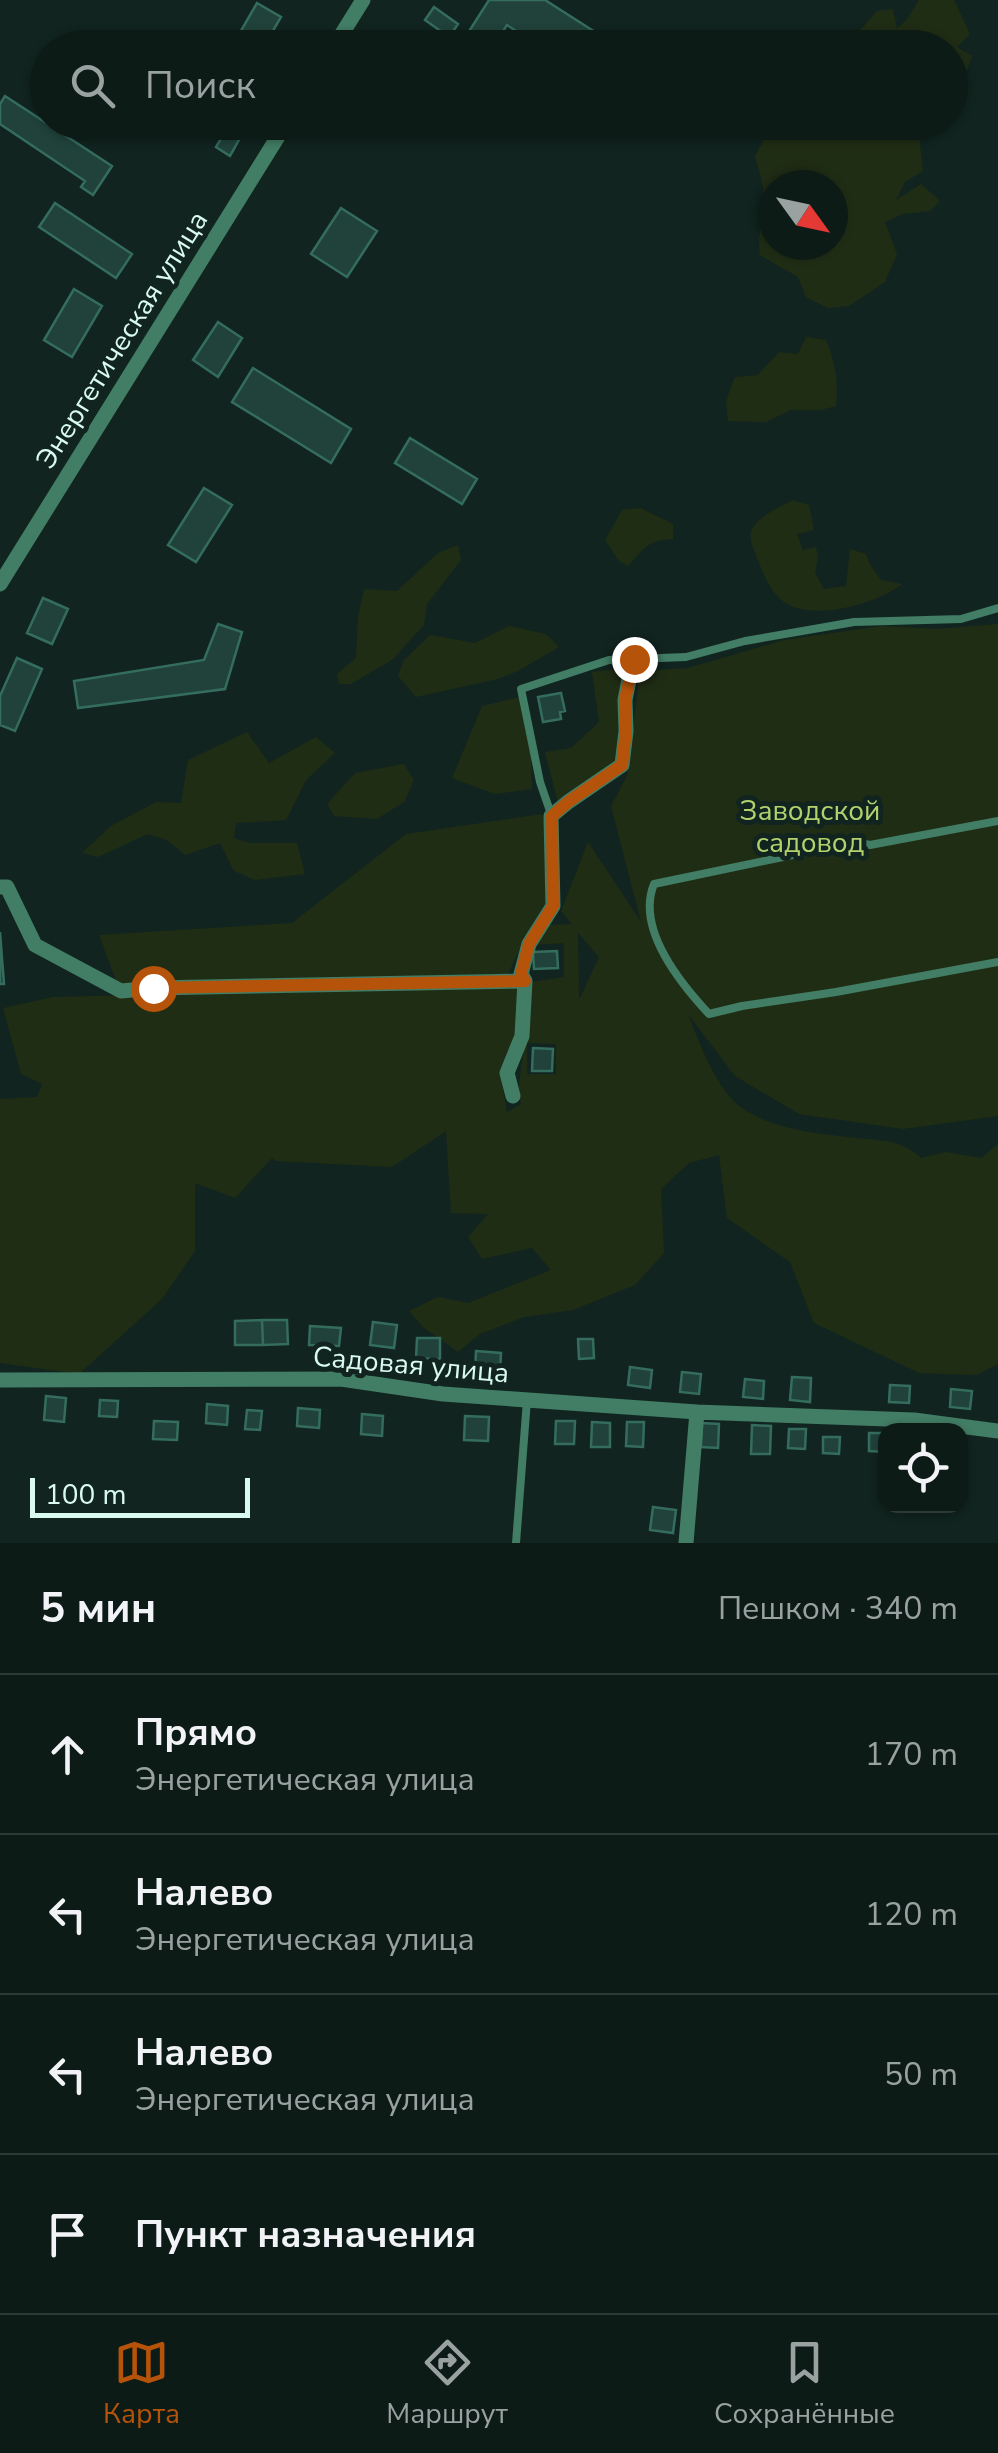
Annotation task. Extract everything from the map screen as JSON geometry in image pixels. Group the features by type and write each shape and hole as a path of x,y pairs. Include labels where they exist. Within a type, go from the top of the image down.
{"street":[{"path":"344,30 363,0"},
{"name":"Энергетическая улица","path":"0,584 275,140"},
{"path":"513,1096 506,1073 522,1036 525,981 521,974 529,944 553,906 552,816 622,765 625,700 634,659"},
{"path":"0,887 7,888 35,945 121,991 525,981"},
{"name":"Садовая улица","path":"0,1380 341,1378 443,1394 697,1412 914,1420 998,1431"},
{"path":"686,1543 697,1412"}],"lane":[{"path":"552,816 540,782 521,689 609,660 686,657 745,641 854,622 961,619 998,608"},
{"path":"998,821 870,845 855,842 654,884 649,896 652,932 685,988 709,1014 998,962"},
{"path":"516,1543 527,1400"}],"green space":[{"path":"919,0 954,0 970,34 968,30 860,30 877,11 893,9 897,29"},
{"path":"764,140 920,140 923,171 905,182 896,200 921,184 940,201 930,211 903,214 885,222 897,254 885,282 849,306 828,308 806,297 798,277 769,260 848,260 848,170 759,170 755,157"},
{"path":"806,337 826,340 836,372 836,406 791,410 766,422 728,421 726,401 735,377 758,375 779,352 798,354"},
{"path":"793,500 809,505 814,530 797,534 803,550 816,547 815,573 824,589 846,586 850,549 866,554 881,580 902,584 877,598 844,608 811,610 784,602 764,574 751,533 762,518"},
{"path":"640,508 673,524 673,539 647,546 628,566 619,561 605,540 622,510"},
{"path":"458,545 461,560 427,604 424,625 392,660 351,684 339,684 337,674 356,658 364,589 397,591 438,553"},
{"name":"Заводской садовод","path":"998,624 998,1116 903,1129 799,1114 735,1076 688,1014 725,1090 742,1108 768,1121 812,1133 891,1142 921,1158 946,1152 981,1158 998,1144 998,1364 977,1375 919,1373 814,1323 790,1262 727,1218 719,1155 689,1163 661,1189 664,1253 635,1285 573,1310 524,1317 480,1334 458,1352 423,1327 409,1311 438,1297 468,1303 551,1270 532,1248 482,1259 468,1237 488,1214 451,1213 446,1131 392,1167 272,1158 235,1198 195,1183 195,1251 162,1299 79,1374 0,1363 0,1099 37,1097 42,1084 21,1074 3,1008 53,997 519,988 515,1049 500,1071 507,1112 521,1104 518,1092 532,982 564,977 564,943 534,945 548,925 572,924 561,911 588,842 641,922 611,806 627,776 640,671 688,668 784,640 881,626 937,629","holes":["578,933 599,957 580,998 579,997","527,1043 556,1044 556,1074 527,1074"]},
{"path":"509,626 546,634 559,647 498,679 416,697 398,676 404,660 430,635 475,643"},
{"path":"626,668 619,695 617,760 558,803 545,752 571,748 599,722 592,672"},
{"path":"519,697 531,755 532,789 494,794 452,778 482,706"},
{"path":"247,732 269,763 316,737 335,753 306,780 286,820 236,823 234,838 250,843 297,843 305,874 255,880 234,871 220,843 185,855 167,840 148,834 98,857 82,853 111,826 156,802 181,803 188,760"},
{"path":"404,764 414,780 404,802 377,819 334,816 327,804 355,773"},
{"path":"542,814 550,846 550,897 507,976 119,988 99,935 292,923 406,834"}],"building":[{"path":"489,0 545,0 592,30 515,30 507,25 504,30 470,30"},
{"path":"257,3 281,17 273,30 241,30"},
{"path":"434,7 458,24 454,30 439,30 425,20"},
{"path":"5,96 30,112 30,140 72,140 112,166 93,195 81,187 85,181 0,124 0,104"},
{"path":"220,140 239,140 230,156 216,147"},
{"path":"55,203 132,254 116,278 39,227"},
{"path":"341,208 377,231 347,277 311,254"},
{"path":"74,289 102,306 72,357 44,340"},
{"path":"218,322 242,338 218,377 193,360"},
{"path":"253,368 351,429 331,463 232,402"},
{"path":"410,438 477,479 462,504 395,463"},
{"path":"204,488 232,505 196,562 168,545"},
{"path":"43,598 68,609 52,644 27,633"},
{"path":"218,624 242,632 225,689 78,708 74,681 204,660"},
{"path":"17,658 42,669 15,731 0,725 0,696"},
{"path":"561,693 565,711 560,712 561,719 543,722 538,697"},
{"path":"0,932 4,984 0,984"},
{"path":"557,951 558,968 534,969 533,952"},
{"path":"533,1048 553,1049 552,1071 532,1071"},
{"path":"262,1320 263,1345 235,1345 235,1321"},
{"path":"262,1320 287,1320 288,1344 263,1345"},
{"path":"373,1322 397,1325 394,1348 370,1345"},
{"path":"310,1326 341,1328 339,1346 309,1345"},
{"path":"417,1338 440,1338 440,1359 416,1358"},
{"path":"578,1339 593,1339 594,1358 579,1359"},
{"path":"476,1351 501,1353 500,1373 475,1372"},
{"path":"630,1367 652,1370 650,1388 628,1385"},
{"path":"682,1372 701,1374 699,1394 680,1392"},
{"path":"792,1377 811,1378 810,1402 790,1400"},
{"path":"745,1379 764,1381 763,1399 743,1397"},
{"path":"890,1385 910,1386 909,1403 889,1402"},
{"path":"951,1389 972,1391 970,1409 950,1407"},
{"path":"46,1396 66,1398 64,1422 44,1420"},
{"path":"100,1400 118,1401 117,1417 99,1416"},
{"path":"207,1404 228,1406 227,1425 206,1423"},
{"path":"298,1408 320,1410 319,1428 297,1426"},
{"path":"247,1410 262,1411 260,1430 245,1429"},
{"path":"362,1414 383,1416 382,1436 361,1434"},
{"path":"465,1416 489,1417 488,1441 464,1440"},
{"path":"154,1421 178,1422 177,1440 153,1439"},
{"path":"556,1421 575,1421 574,1444 555,1444"},
{"path":"592,1422 610,1423 610,1447 591,1447"},
{"path":"627,1422 644,1422 643,1447 626,1446"},
{"path":"702,1423 719,1424 718,1448 701,1447"},
{"path":"752,1425 771,1426 770,1454 751,1454"},
{"path":"789,1429 806,1429 805,1449 788,1448"},
{"path":"869,1433 878,1433 878,1452 869,1451"},
{"path":"823,1437 840,1437 839,1454 823,1453"},
{"path":"653,1507 676,1510 673,1533 650,1530"}],"route":[{"path":"153,988 525,981 521,974 529,944 553,906 552,816 622,765 625,700 634,659"}]}
